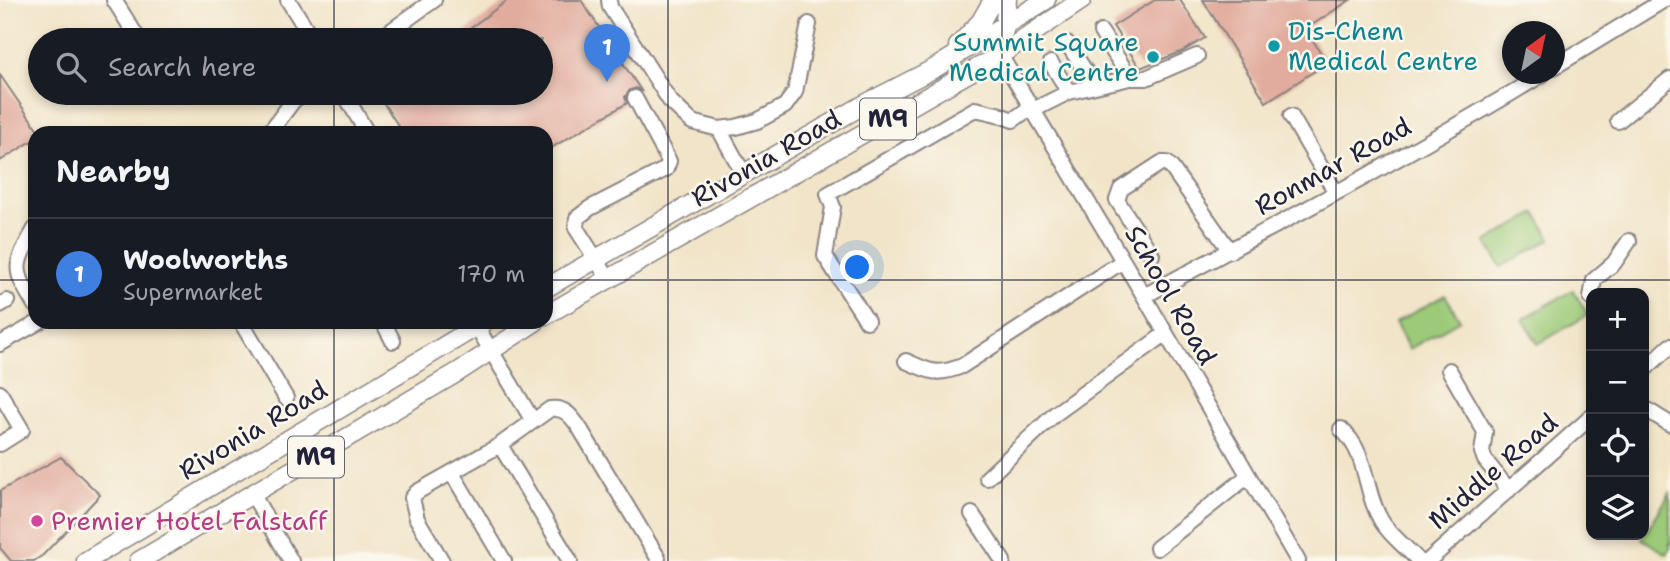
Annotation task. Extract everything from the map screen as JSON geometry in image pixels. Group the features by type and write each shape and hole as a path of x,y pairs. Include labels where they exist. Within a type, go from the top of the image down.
{"main road":[{"path":"936,68 981,22 993,0"},
{"path":"1000,55 1007,0"},
{"name":"Rivonia Road","path":"553,284 865,104 936,68 1046,0"},
{"name":"Rivonia Road","path":"553,311 1000,55 1082,0"},
{"name":"Rivonia Road","path":"86,561 468,329"},
{"name":"M9","path":"139,561 458,372 524,329"}],"street":[{"path":"114,0 132,28"},
{"path":"288,0 306,28"},
{"path":"395,28 434,0"},
{"path":"609,0 610,7 670,101 692,122 719,129 757,121 785,106 795,92 809,24"},
{"path":"1565,61 1664,0"},
{"path":"1101,32 1129,78"},
{"path":"1067,43 1095,86"},
{"name":"School Road","path":"1000,55 1298,561"},
{"path":"867,321 825,256 833,207 828,194 975,109 1013,120 1069,92 1129,78 1146,78 1197,56"},
{"path":"1051,63 1069,92"},
{"path":"1618,121 1670,79"},
{"name":"Ronmar Road","path":"1144,296 1336,193 1527,84"},
{"path":"608,278 576,228 576,220 580,214 668,167 668,156 635,98"},
{"path":"274,126 290,105"},
{"path":"351,105 364,126"},
{"path":"1291,116 1336,193"},
{"path":"719,129 743,173"},
{"path":"1152,256 1117,200 1117,194 1161,163 1167,163 1171,167 1230,251"},
{"path":"28,241 22,251 18,269 20,280 28,293"},
{"path":"1593,288 1594,281 1614,263 1629,241"},
{"path":"906,361 932,373 962,366 1123,261"},
{"path":"0,344 28,328"},
{"path":"246,329 286,398"},
{"path":"387,329 393,341"},
{"path":"481,329 533,421"},
{"path":"986,478 1055,414 1165,334"},
{"path":"1649,365 1670,346"},
{"path":"1450,370 1485,432 1482,452 1485,460 1509,490"},
{"path":"0,393 22,430 0,444"},
{"path":"442,561 416,519 412,498 417,492 500,445 550,409 562,408 579,427 658,558"},
{"path":"1649,411 1670,424"},
{"name":"Middle Road","path":"1428,561 1586,421"},
{"path":"1341,429 1352,438 1358,449 1367,484 1382,522 1419,561"},
{"path":"500,445 570,561"},
{"path":"452,473 504,561"},
{"path":"1157,548 1248,476"},
{"path":"253,495 291,561"},
{"path":"972,514 1003,561"}],"green space":[{"path":"1536,213 1551,239 1501,267 1486,242"},
{"path":"1573,290 1586,312 1586,316 1538,344 1523,319"},
{"path":"1445,295 1460,320 1409,349 1395,323"},
{"path":"1670,493 1670,549 1667,554 1644,540 1649,540 1649,528"}],"building":[{"path":"508,0 581,0 642,92 636,88 630,90 625,97 627,103 553,147 553,126 398,126 385,105 553,105 553,28 470,28"},
{"name":"Summit Square Medical Centre","path":"1155,0 1180,0 1205,38 1183,51 1140,68 1113,26"},
{"name":"Dis-Chem Medical Centre","path":"1203,0 1350,0 1306,29 1327,63 1266,102"},
{"path":"0,75 35,126 28,126 28,143 0,161"},
{"name":"Premier Hotel Falstaff","path":"61,457 100,495 43,555 34,561 11,561 0,548 0,491"}],"place":[{"name":"Dis-Chem Medical Centre","path":"1274,46"},
{"name":"Summit Square Medical Centre","path":"1153,57"},
{"name":"Woolworths","path":"607,82"},
{"name":"Premier Hotel Falstaff","path":"37,521"}]}
